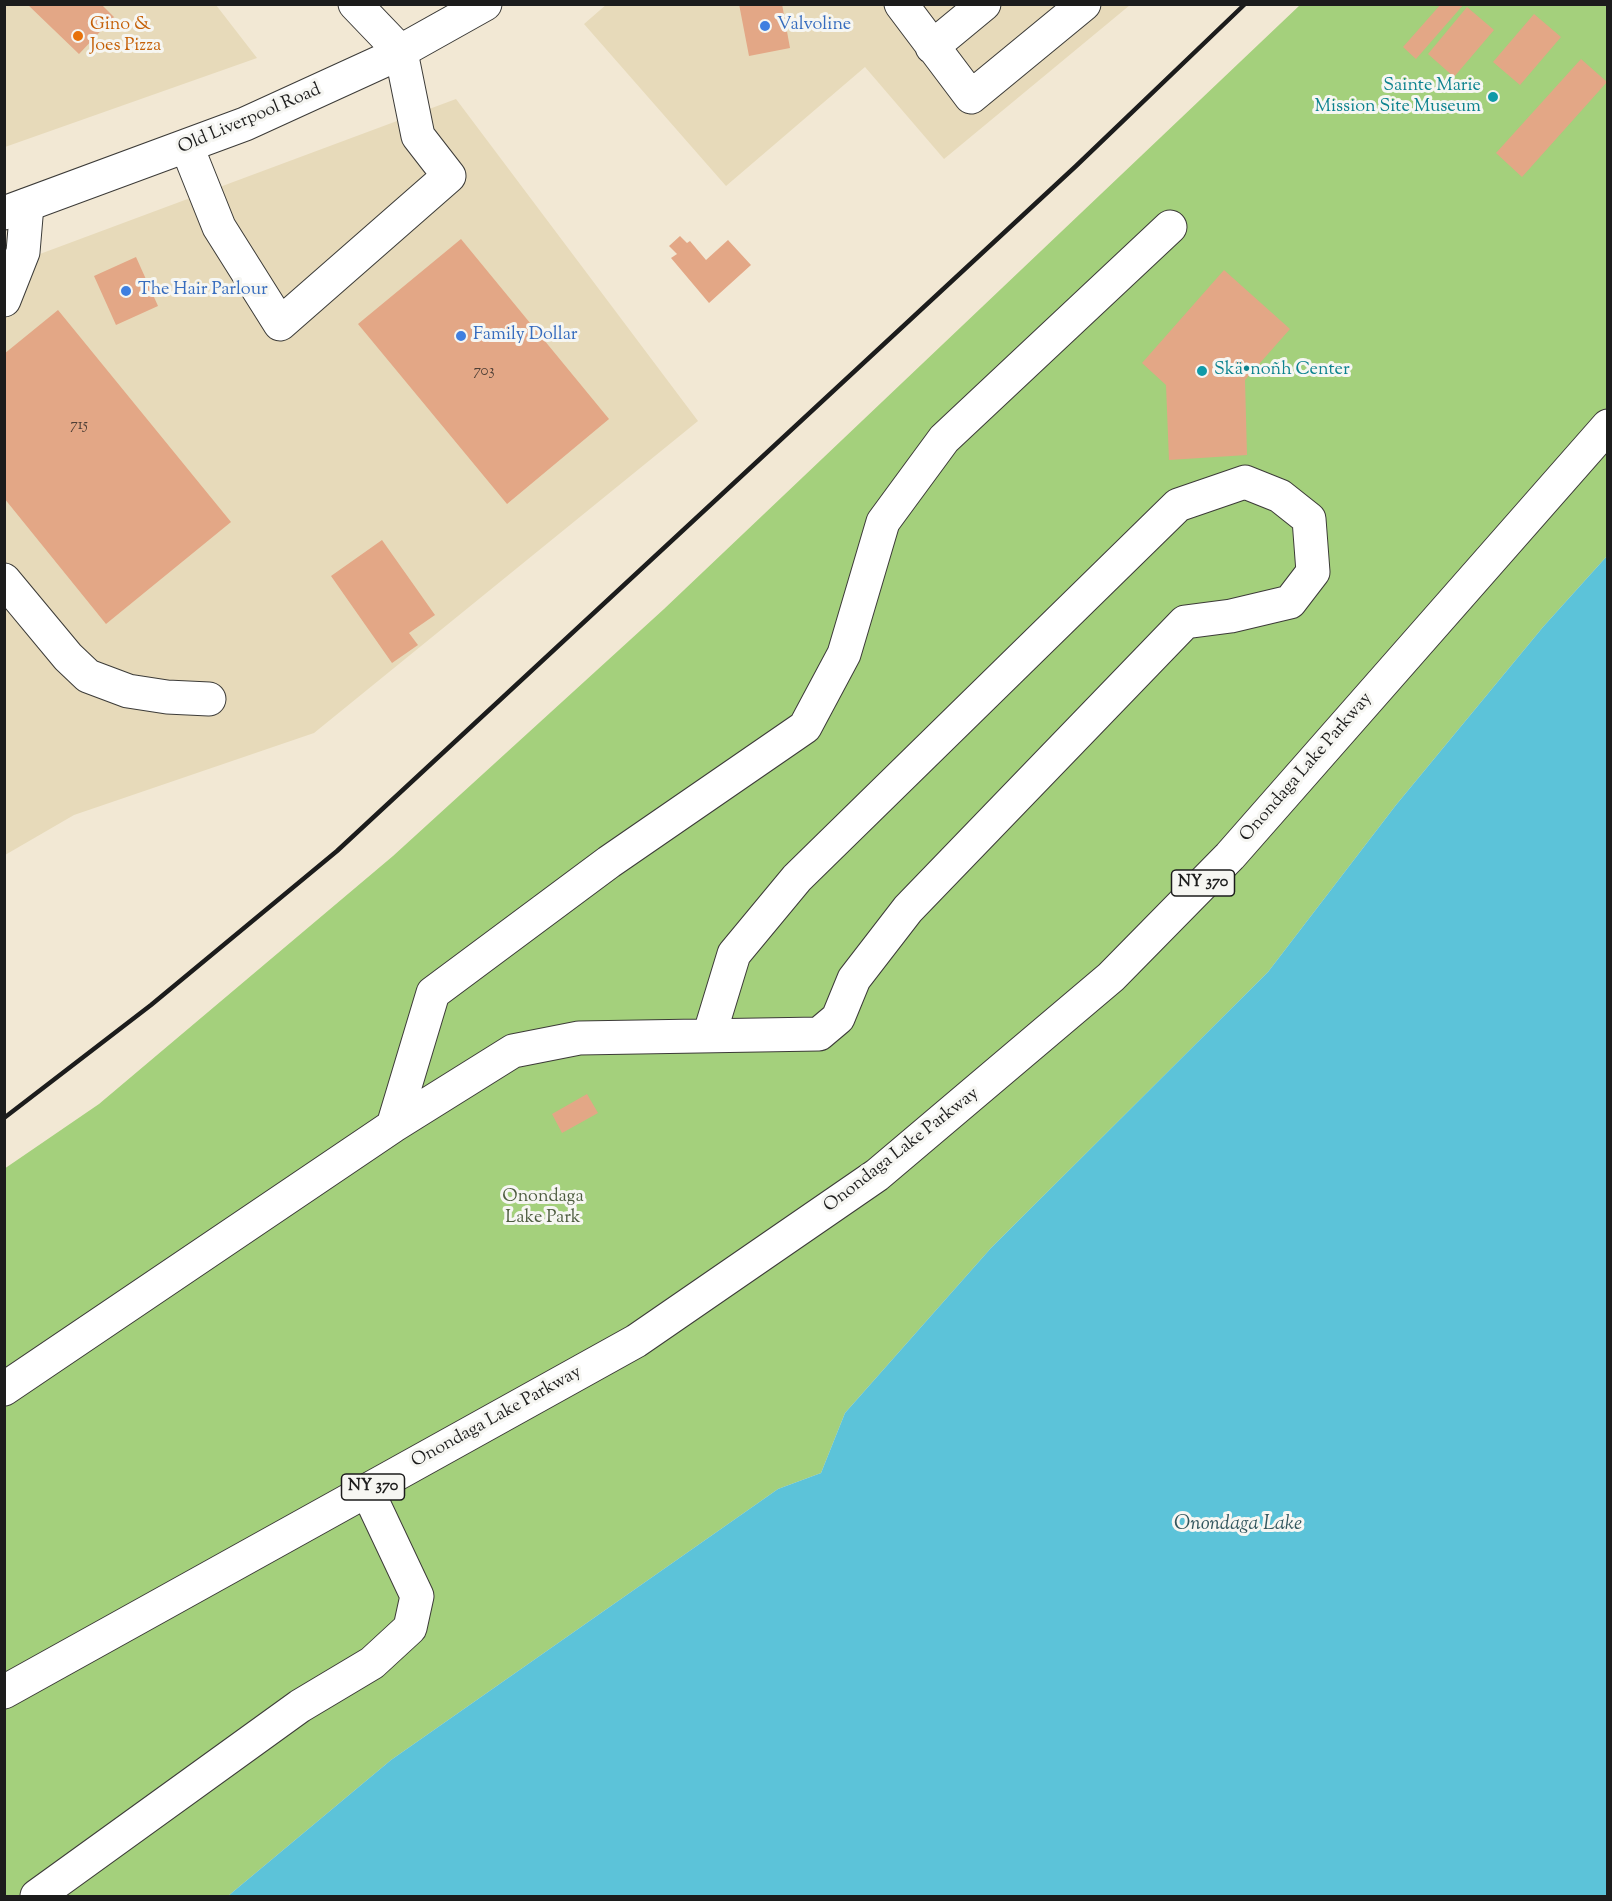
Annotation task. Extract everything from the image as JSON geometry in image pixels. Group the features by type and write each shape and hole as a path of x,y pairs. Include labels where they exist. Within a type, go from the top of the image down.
{"main road":[{"path":"187,147 219,226 280,324 449,176 418,136 401,52 355,4"},
{"name":"Old Liverpool Road","path":"16,209 245,124 401,52 485,4"},
{"path":"901,4 972,97 1084,4"},
{"path":"933,47 984,4"},
{"path":"4,300 23,252 16,209"},
{"path":"393,1126 433,993 609,862 805,727 844,654 883,522 944,439 1170,227"},
{"name":"Onondaga Lake Parkway","path":"4,1692 636,1341 877,1175 990,1082 1111,976 1230,856 1608,426"},
{"path":"4,1389 393,1126 513,1051 579,1038 709,1036 819,1034 838,1017 854,979 908,909 1185,622 1231,616 1290,602 1313,572 1309,519 1280,496 1245,482 1178,505 797,878 734,954 709,1036"},
{"path":"4,580 68,657 88,676 128,691 167,697 209,699"},
{"path":"37,1896 300,1706 372,1663 410,1628 417,1596 367,1490"}],"shaded area":[{"path":"607,4 1130,5 944,159 865,67 726,186 584,24"},
{"path":"4,5 216,5 257,58 5,147"},
{"path":"456,99 698,421 314,733 74,815 5,855 5,267"}],"green space":[{"name":"Onondaga Lake Park","path":"1300,5 1607,5 1607,556 1543,627 1396,805 1268,972 991,1248 845,1413 821,1473 778,1489 391,1760 228,1896 5,1896 4,1169 99,1104 393,856 664,609"}],"water":[{"name":"Onondaga Lake","path":"1607,556 1607,1896 228,1896 391,1760 778,1489 821,1473 845,1413 991,1248 1268,972 1396,805 1543,627"}],"building":[{"name":"Gino & Joes Pizza","path":"27,4 101,4 114,17 79,54"},
{"name":"Valvoline","path":"739,4 782,4 790,48 749,56"},
{"path":"1441,4 1464,4 1416,59 1403,47"},
{"path":"1467,7 1494,30 1454,77 1428,54"},
{"path":"1534,14 1561,37 1520,85 1493,62"},
{"path":"1581,59 1607,82 1522,177 1496,153"},
{"path":"680,236 687,243 690,241 706,260 728,240 751,265 709,303 671,258 677,254 669,246"},
{"path":"461,239 609,419 507,504 358,324"},
{"name":"The Hair Parlour","path":"136,257 158,306 116,325 94,276"},
{"name":"Skä•noñh Center","path":"1224,270 1290,329 1245,380 1247,455 1169,460 1166,385 1142,363"},
{"path":"58,310 231,522 106,624 4,498 4,354"},
{"path":"382,540 435,615 409,633 418,645 392,663 331,576"},
{"path":"587,1094 598,1113 562,1133 552,1114"}],"railway":[{"path":"4,1118 151,1005 337,851 1076,166 1245,4"}],"place":[{"name":"Valvoline","path":"765,26"},
{"name":"Gino & Joes Pizza","path":"78,36"},
{"name":"Sainte Marie Mission Site Museum","path":"1493,97"},
{"name":"The Hair Parlour","path":"126,291"},
{"name":"Family Dollar","path":"461,336"},
{"name":"Skä•noñh Center","path":"1202,371"}]}
